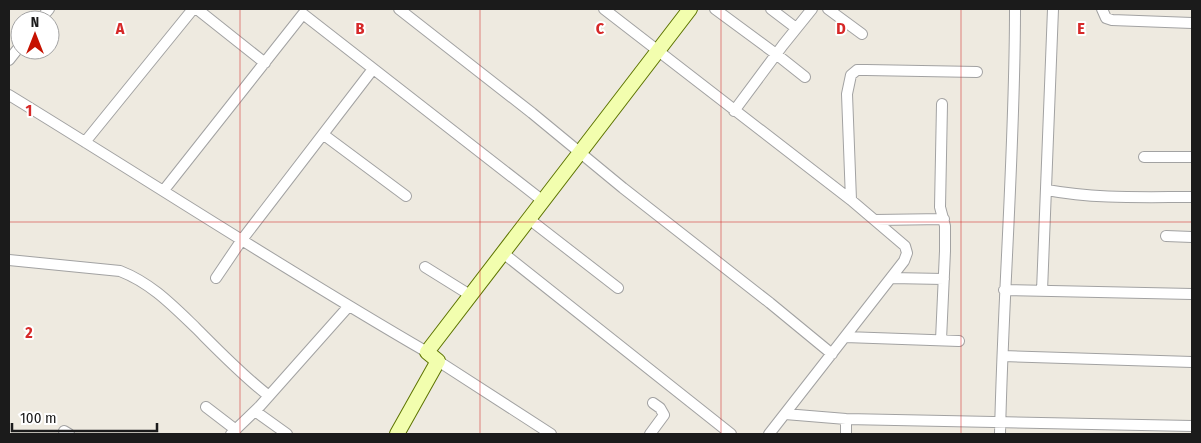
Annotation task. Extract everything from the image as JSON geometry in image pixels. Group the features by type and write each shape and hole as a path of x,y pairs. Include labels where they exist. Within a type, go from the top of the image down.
{"street":[{"path":"85,142 193,9"},
{"path":"197,9 265,63"},
{"path":"399,9 832,354"},
{"path":"604,9 851,200 905,246 904,261 769,434"},
{"path":"427,352 690,9"},
{"path":"715,9 805,77"},
{"path":"771,9 796,28"},
{"path":"734,111 812,9"},
{"path":"828,9 862,34"},
{"path":"1000,434 1004,290 1014,112 1015,9"},
{"path":"1042,291 1053,9"},
{"path":"1102,9 1106,18 1112,20 1192,23"},
{"path":"164,190 306,12 373,69 543,201"},
{"path":"216,278 241,241 373,69"},
{"path":"851,200 847,94 851,75 857,70 977,72"},
{"path":"9,95 164,190 241,241 348,307 427,352 551,434"},
{"path":"941,340 944,280 944,219 940,207 942,104"},
{"path":"324,135 406,196"},
{"path":"1144,157 1192,157"},
{"path":"1047,190 1102,197 1192,197"},
{"path":"529,219 618,288"},
{"path":"875,220 944,219"},
{"path":"1166,236 1192,236"},
{"path":"503,253 732,434"},
{"path":"9,260 120,271 132,276 164,297 205,338 269,396"},
{"path":"425,267 470,296"},
{"path":"891,278 944,280"},
{"path":"1004,290 1192,294"},
{"path":"206,407 233,432 269,396 348,307"},
{"path":"845,337 960,341"},
{"path":"1003,356 1192,362"},
{"path":"397,434 438,361"},
{"path":"650,434 664,415 653,402"},
{"path":"254,411 287,434"},
{"path":"785,414 846,419 1192,426"},
{"path":"846,419 846,434"}]}
